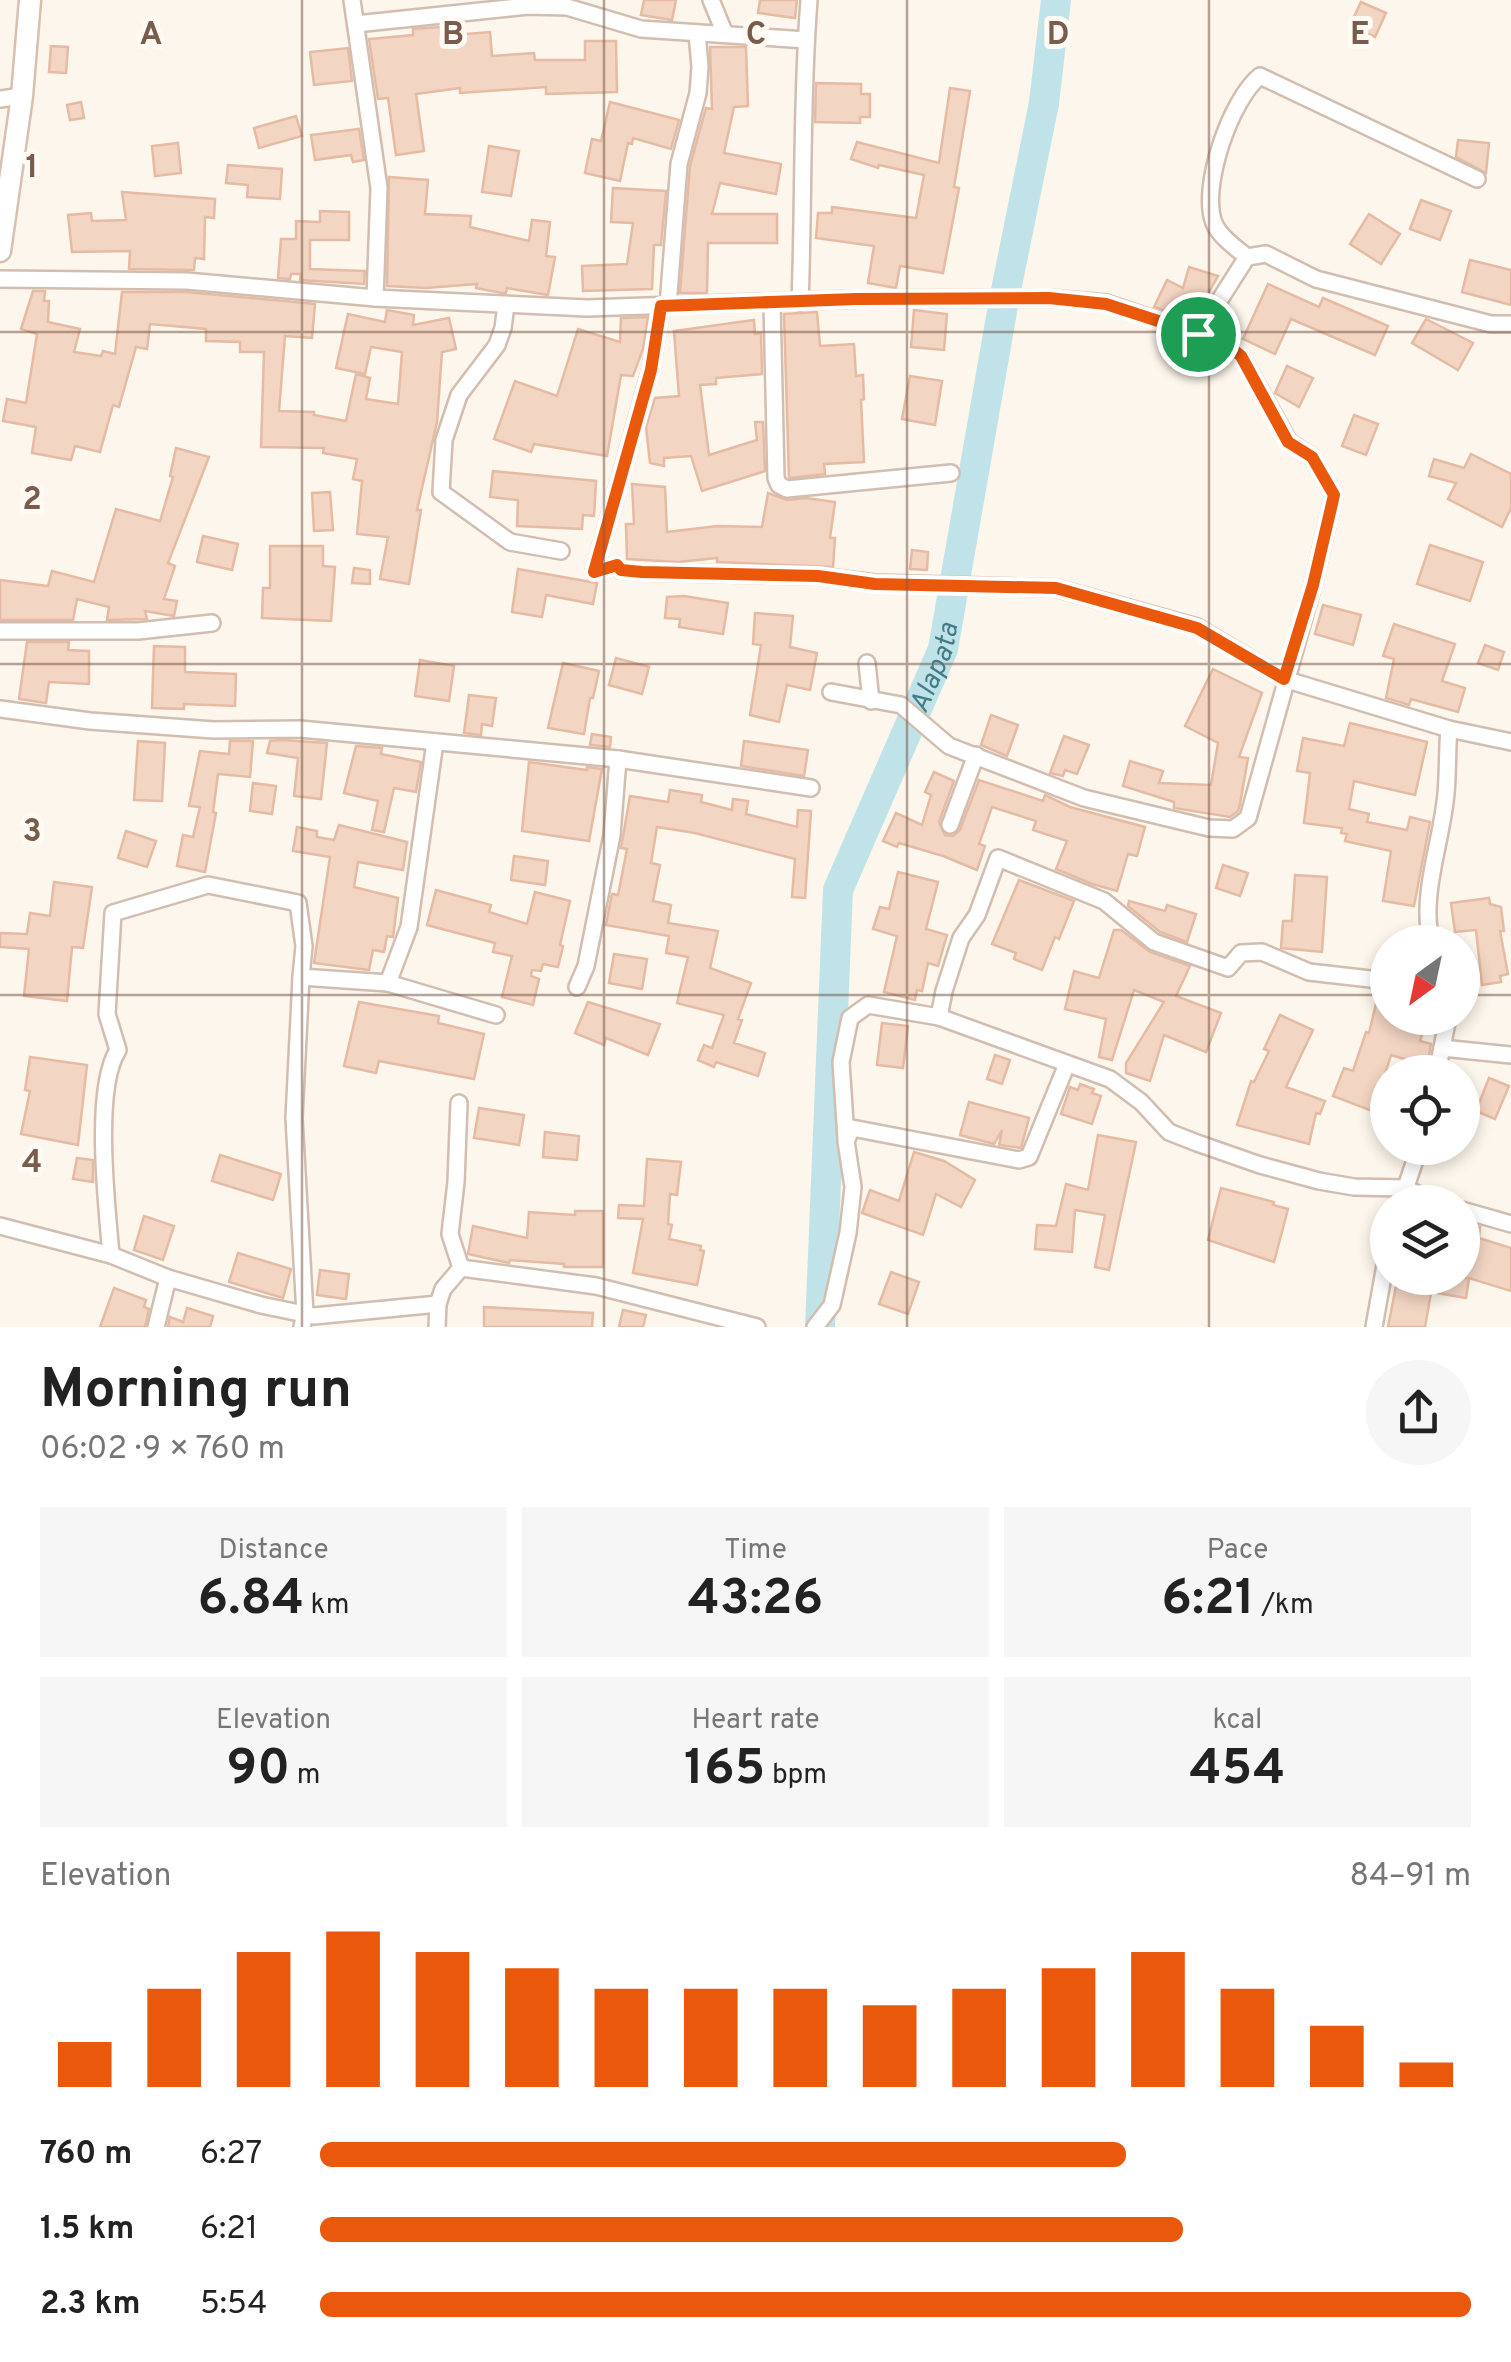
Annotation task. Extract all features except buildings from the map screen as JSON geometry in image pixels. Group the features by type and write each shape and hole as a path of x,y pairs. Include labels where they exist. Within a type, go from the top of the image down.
{"main road":[{"path":"0,251 22,96 30,0"}],"street":[{"path":"352,0 379,188 376,298"},
{"path":"711,0 725,34"},
{"path":"800,302 805,177 803,82 809,0"},
{"path":"356,24 528,6 567,7 642,29 806,40"},
{"path":"697,33 698,93 679,164 665,306 594,572 617,565 621,570 642,572 1056,588 1197,628 1284,679 1448,729 1511,742"},
{"path":"1247,257 1215,228 1210,209 1219,147 1244,88 1260,76 1477,179"},
{"path":"0,99 22,96"},
{"path":"1198,334 1247,257 1266,254 1316,279 1491,324 1511,324"},
{"path":"0,279 186,280 376,298 586,308 1049,298 1106,304 1198,334 1216,335 1241,356 1288,442 1312,457 1334,495 1248,818 1233,829 1209,828 1084,798 949,746 901,705 831,692"},
{"path":"772,302 776,478 780,485 787,489 952,473"},
{"path":"506,304 497,345 458,395 444,440 441,492 510,542 560,552"},
{"path":"0,631 138,631 212,622"},
{"path":"866,663 871,701"},
{"path":"0,709 90,721 214,730 300,728 618,759 812,788"},
{"path":"1430,925 1434,856 1446,793 1448,729"},
{"path":"388,983 409,927 435,742"},
{"path":"950,825 976,755"},
{"path":"576,987 586,966 612,835 618,759"},
{"path":"940,1017 961,938 977,915 998,858 1104,900 1154,942 1210,963 1228,968 1241,952 1262,952 1309,972 1370,979"},
{"path":"111,1255 106,1089 110,1062 118,1050 107,1014 113,913 208,884 298,903 304,946 294,1118 303,1321"},
{"path":"300,977 388,983 496,1014"},
{"path":"815,1327 832,1305 848,1234 853,1187 846,1142 842,1062 850,1018 868,1005 940,1017 1124,1086 1170,1132 1260,1166 1319,1182 1370,1190"},
{"path":"1441,1055 1445,1035"},
{"path":"1442,1048 1511,1055"},
{"path":"846,1142 852,1128 866,1129 1019,1160 1029,1157 1066,1064"},
{"path":"459,1104 450,1234 461,1268"},
{"path":"1480,1215 1511,1224"},
{"path":"0,1226 111,1255 168,1278 303,1321 438,1304"},
{"path":"437,1327 443,1289 461,1268"},
{"path":"461,1268 596,1286 752,1326"},
{"path":"156,1327 168,1278"},
{"path":"1374,1327 1380,1295"}],"waterway":[{"name":"Alapata","path":"820,1327 838,890 943,649 1004,300 1044,103 1056,0"}],"route":[{"path":"1049,298 1106,304 1198,334 1216,335 1241,356 1288,442 1312,457 1334,495 1313,585 1284,679 1197,628 1056,588 642,572 621,570 617,565 594,572 651,370 661,306 1049,298"}]}
